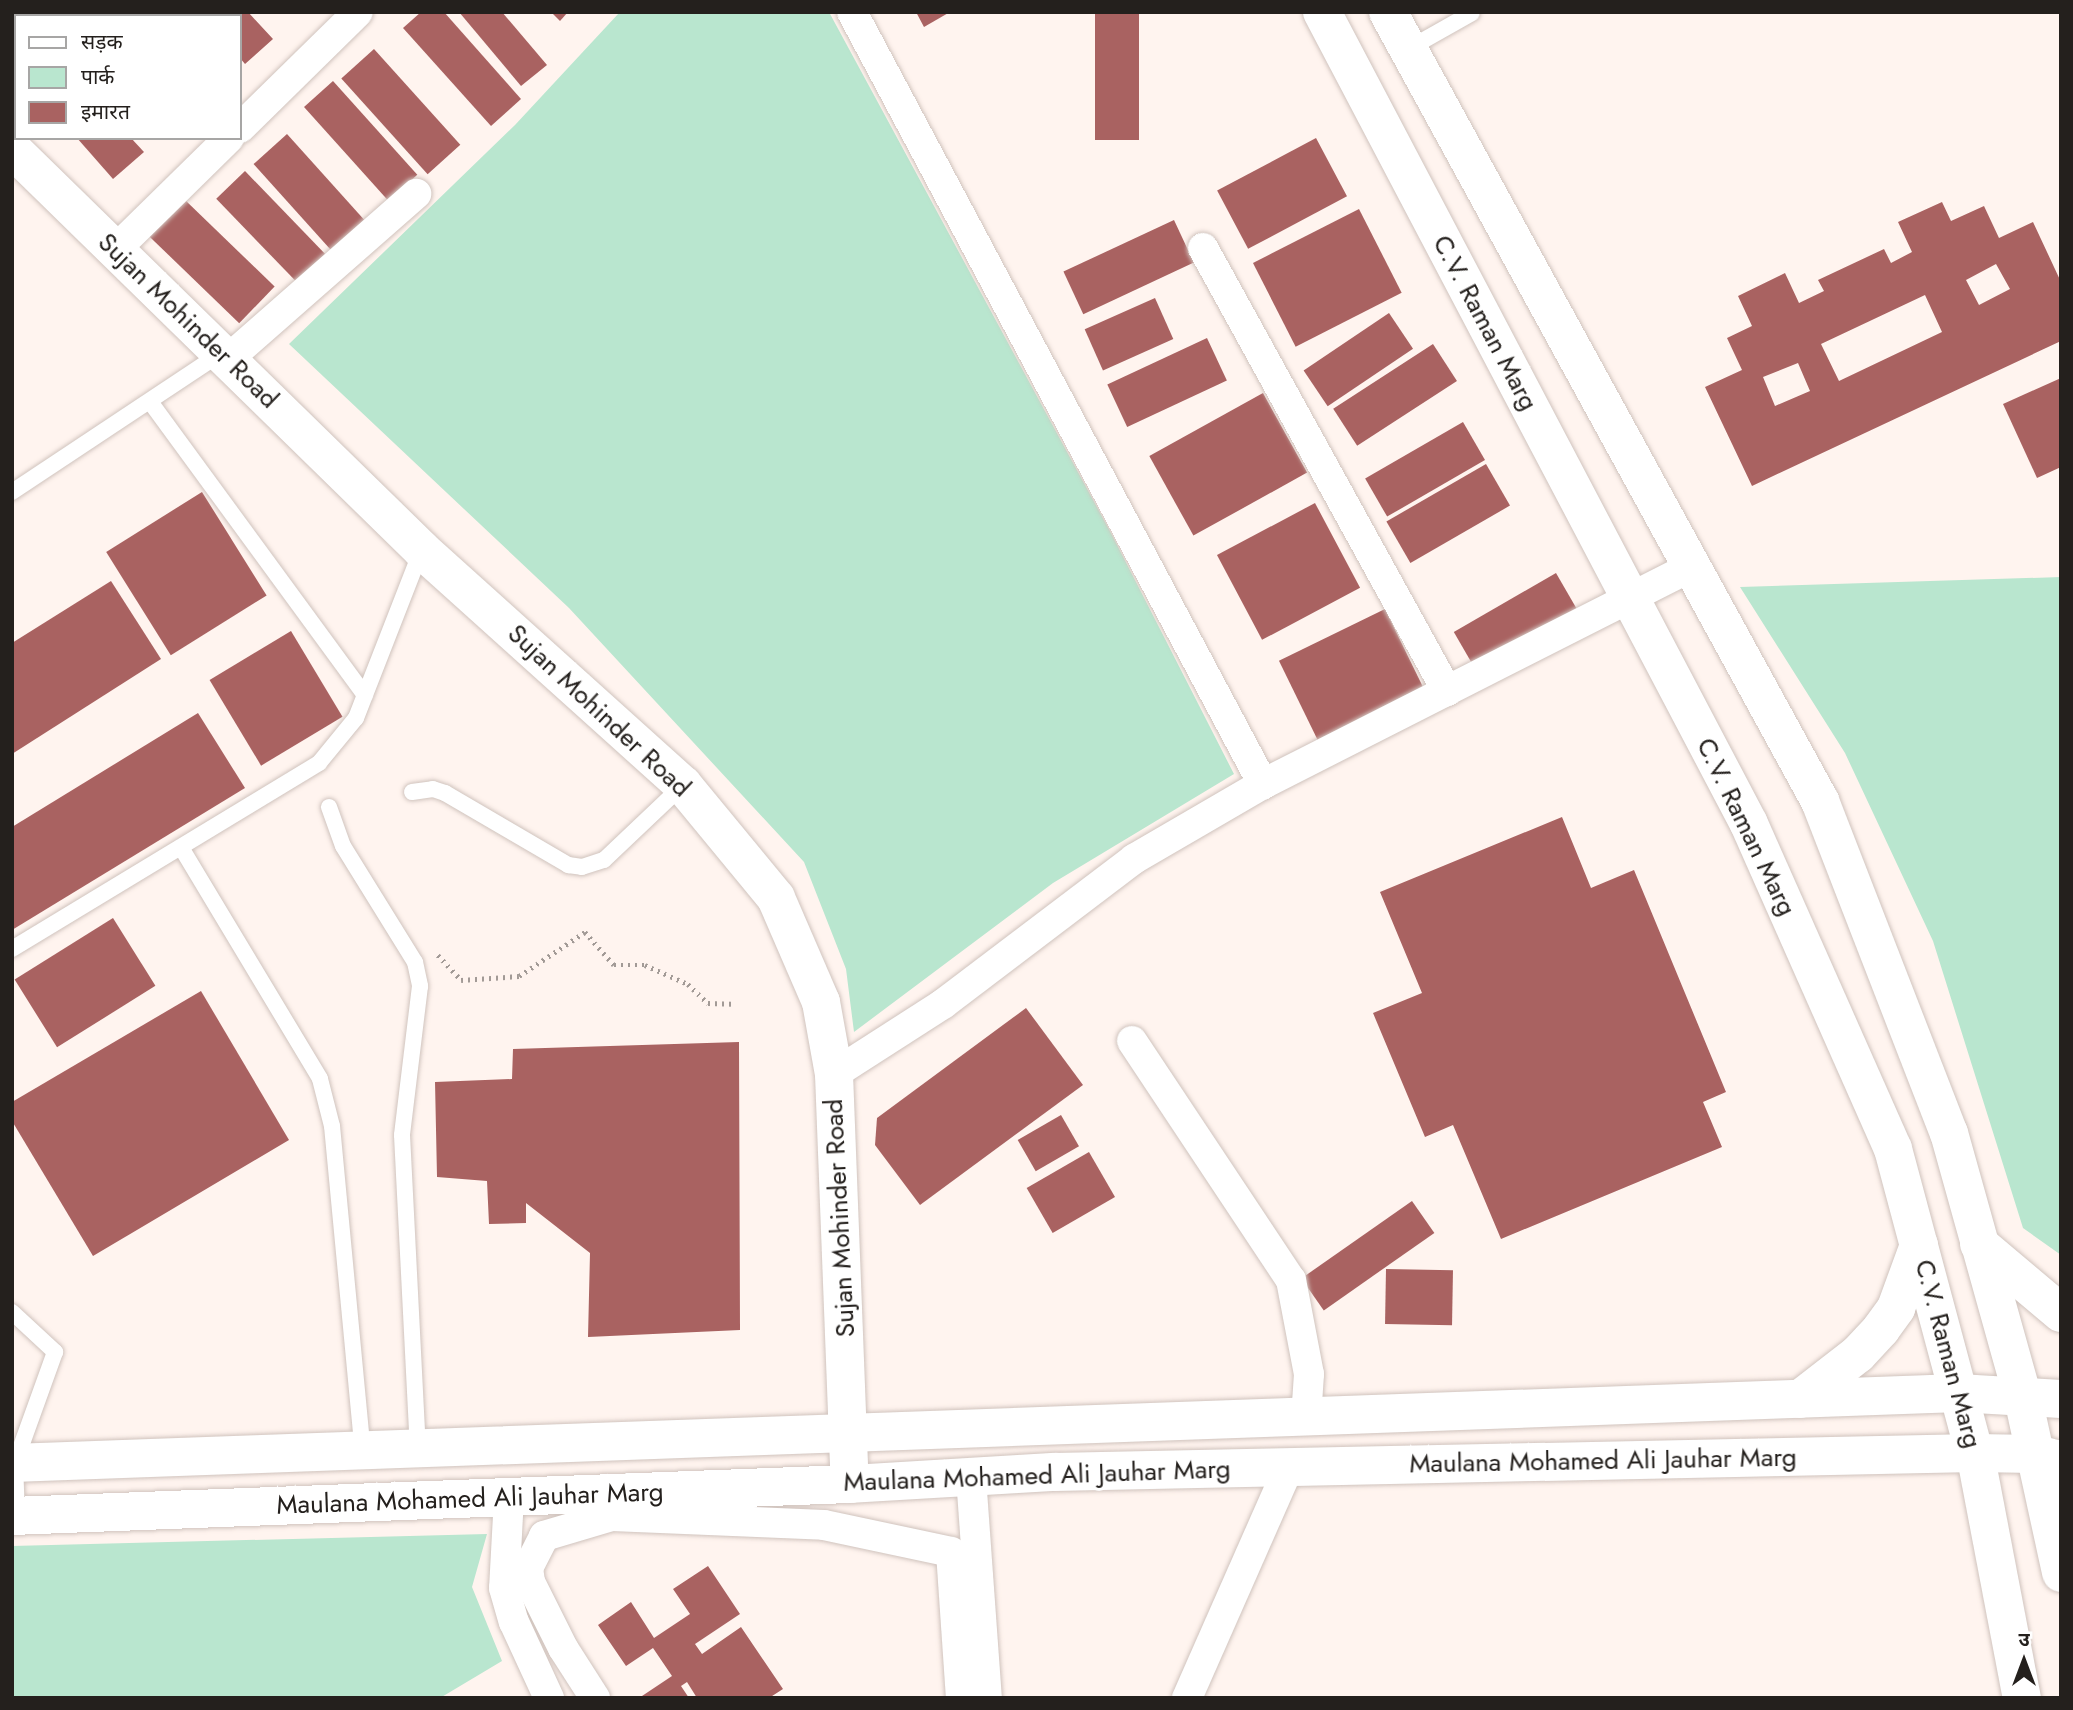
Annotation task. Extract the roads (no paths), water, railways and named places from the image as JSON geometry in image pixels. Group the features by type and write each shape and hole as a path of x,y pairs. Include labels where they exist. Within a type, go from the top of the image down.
{"main road":[{"name":"C.V. Raman Marg","path":"1322,12 1755,837 1893,1149 1975,1453 2022,1698"},
{"path":"1388,12 1820,801 1949,1133 2022,1398 2048,1457 2061,1573"},
{"name":"Sujan Mohinder Road","path":"12,149 422,550 683,785 776,898 821,1002 834,1074 850,1484"},
{"path":"1979,1244 2061,1313"},
{"path":"1800,1399 1858,1354 1881,1329 1896,1308 1919,1245"},
{"name":"Maulana Mohamed Ali Jauhar Marg","path":"14,1463 850,1436 1959,1393 2061,1399"},
{"name":"Maulana Mohamed Ali Jauhar Marg","path":"14,1516 850,1484 971,1476 1975,1453 2048,1457"}],"street":[{"path":"242,126 358,12"},
{"path":"852,12 1264,783"},
{"path":"115,250 227,140"},
{"path":"224,357 416,194"},
{"path":"1203,248 1447,691"},
{"path":"834,1074 943,1004 1134,859 1264,783 1692,567"},
{"path":"1132,1041 1291,1280 1309,1374 1306,1418"},
{"path":"1187,1698 1289,1467"},
{"path":"971,1476 987,1698"},
{"path":"509,1497 504,1588 514,1622 549,1698"},
{"path":"595,1698 563,1648 530,1582 528,1568 544,1536 612,1516 824,1525 951,1552 961,1698"}],"lane":[{"path":"1408,49 1472,13"},
{"path":"12,492 224,357"},
{"path":"151,403 365,695"},
{"path":"12,949 182,849 319,762 356,718 422,550"},
{"path":"412,792 433,789 445,793 568,865 582,867 604,860 683,785"},
{"path":"329,807 343,846 406,944 420,986 402,1135 418,1450"},
{"path":"182,849 320,1079 332,1126 363,1452"},
{"path":"12,1312 55,1352 14,1463 14,1516"}]}
